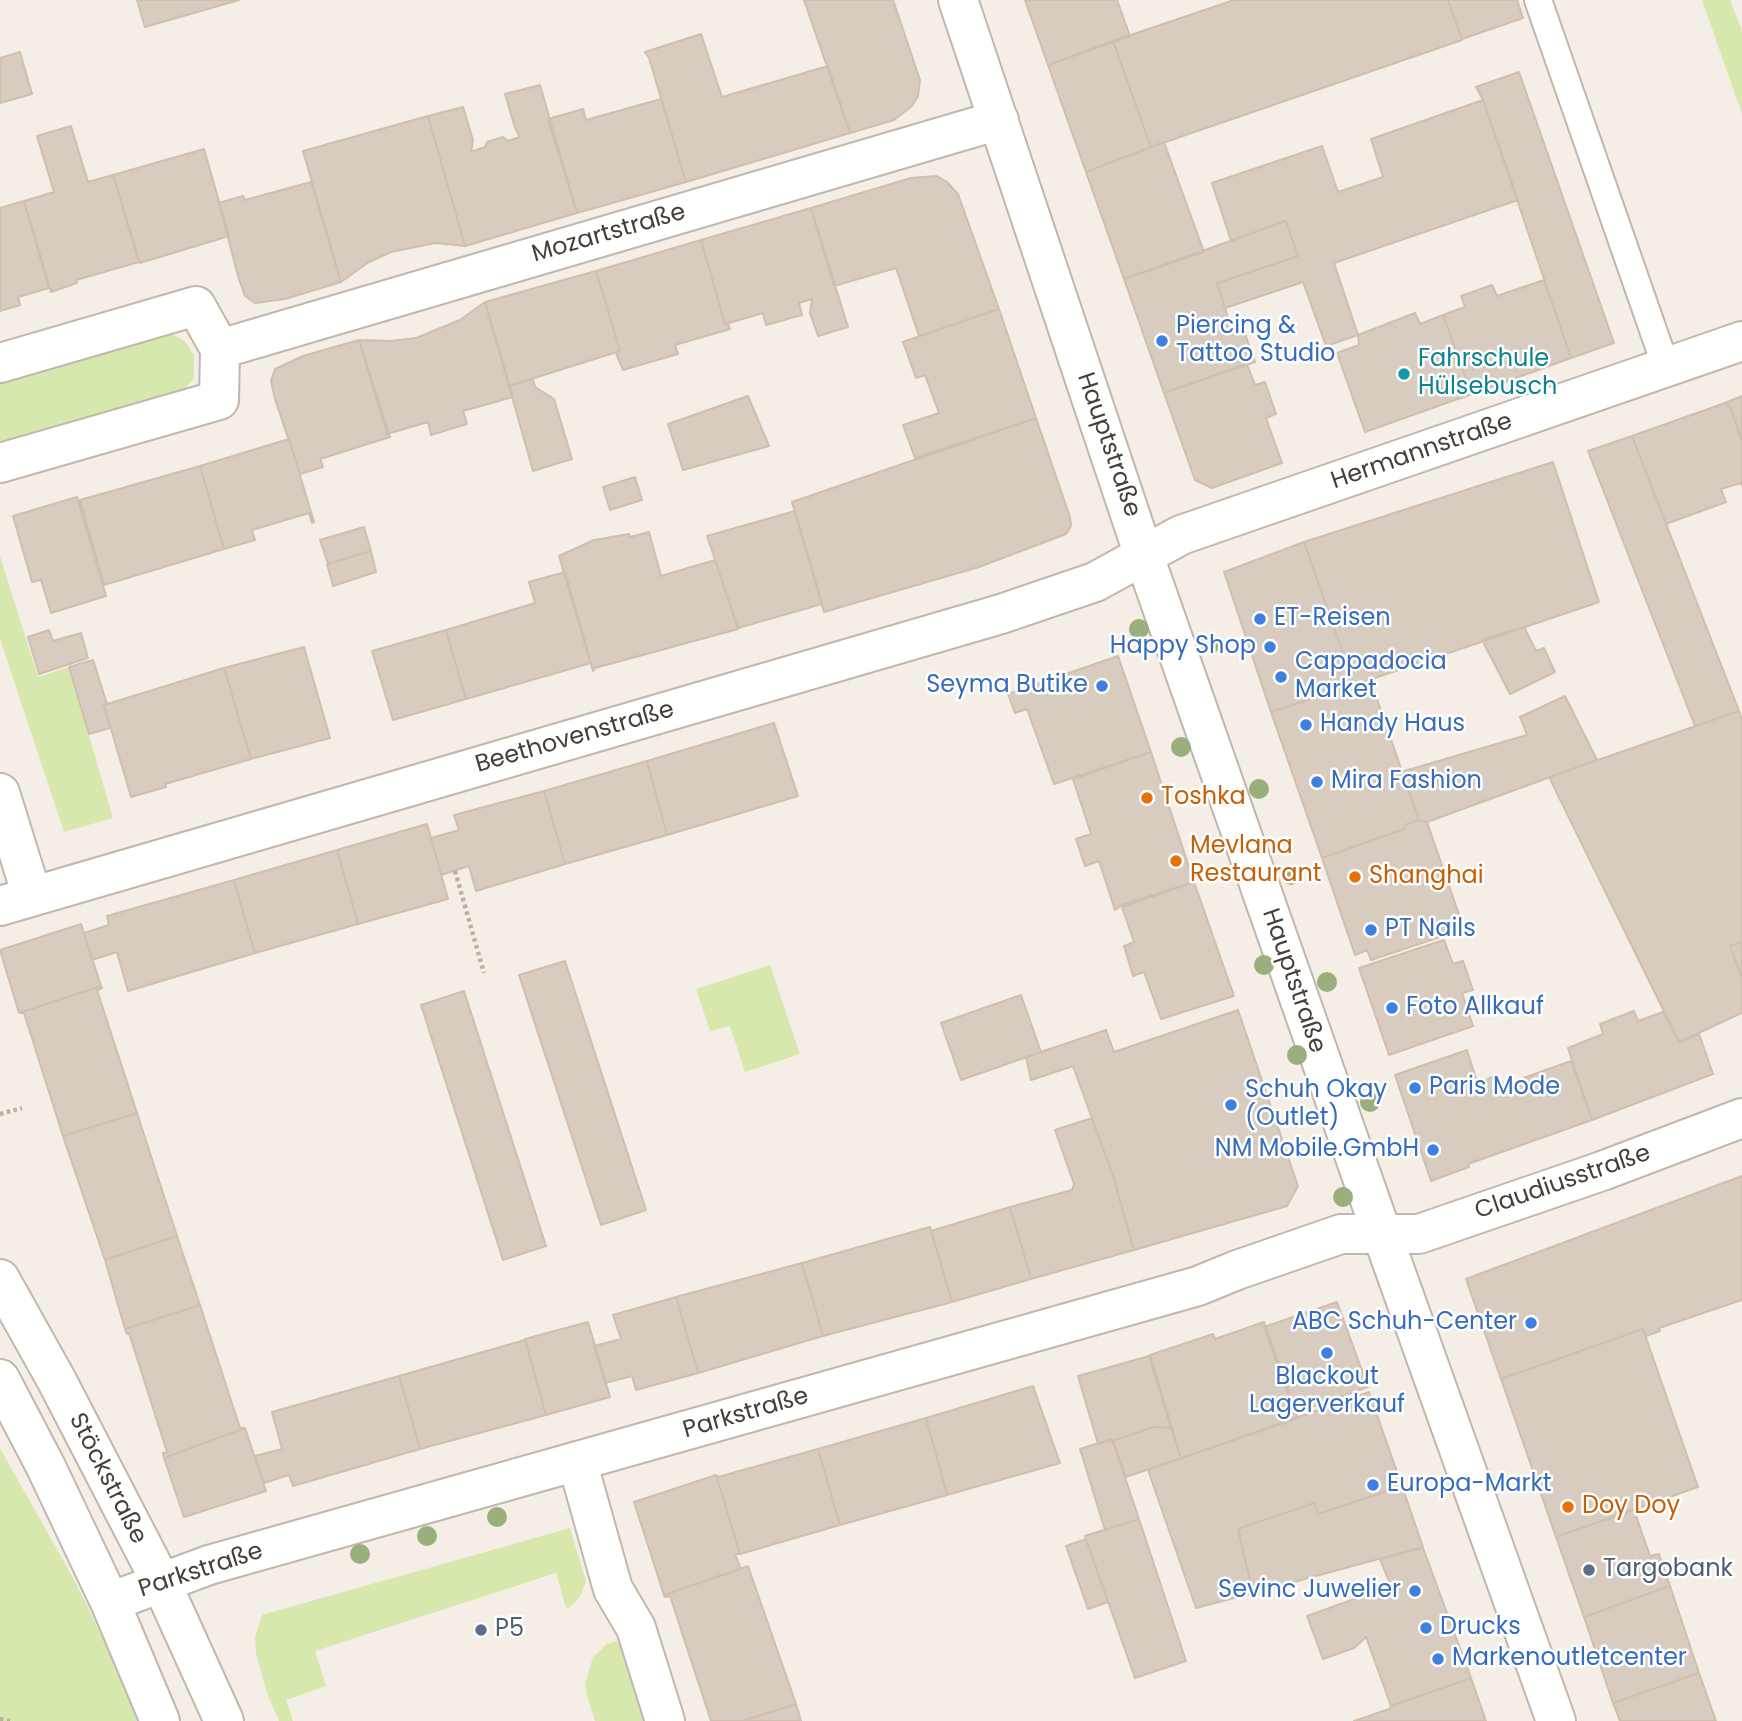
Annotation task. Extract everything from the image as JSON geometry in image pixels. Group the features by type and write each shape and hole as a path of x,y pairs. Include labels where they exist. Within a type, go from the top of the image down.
{"street":[{"name":"Hauptstraße","path":"958,0 1144,556 1556,1721"},
{"name":"Mozartstraße","path":"220,349 999,120"},
{"path":"0,363 196,306 220,349 219,400 0,463"},
{"name":"Hermannstraße","path":"1144,556 1181,536 1742,341"},
{"name":"Beethovenstraße","path":"16,901 1001,614 1095,583 1144,556"},
{"path":"0,793 16,901"},
{"name":"Claudiusstraße","path":"1382,1234 1419,1234 1602,1171 1742,1118"},
{"name":"Parkstraße","path":"110,1602 209,1564 1186,1289 1341,1234 1382,1234"},
{"name":"Stöckstraße","path":"0,1279 57,1381 160,1582 224,1721"},
{"name":"Stöckstraße","path":"0,1379 46,1467 110,1602 160,1721"},
{"path":"577,1461 613,1589 636,1628 665,1721"}],"lane":[{"path":"1538,0 1666,367"}],"path":[{"path":"455,871 484,973"},
{"path":"0,1114 22,1108"},
{"path":"0,1720 10,1721"}],"green space":[{"path":"1702,0 1730,0 1742,31 1742,114"},
{"path":"164,332 186,342 194,356 194,378 180,395 0,449 0,378"},
{"path":"0,556 38,677 69,667 113,818 64,832 0,639"},
{"path":"770,965 800,1054 745,1072 730,1026 710,1031 696,989"},
{"path":"0,1448 77,1585 143,1721 0,1721"},
{"path":"570,1528 586,1581 580,1597 570,1607 566,1608 556,1573 315,1651 326,1686 286,1700 293,1721 279,1721 267,1693 256,1653 255,1638 262,1615"},
{"path":"626,1639 653,1721 595,1721 585,1684 593,1657 607,1644"}],"building":[{"path":"137,0 239,0 145,27"},
{"path":"804,0 893,0 920,80 918,96 912,106 894,120 850,133"},
{"path":"1025,0 1117,0 1130,36 1048,65"},
{"path":"1234,0 1448,0 1462,40 1151,147 1113,41"},
{"path":"1448,0 1517,0 1523,18 1462,39"},
{"path":"701,34 722,97 828,66 850,133 686,182 645,52"},
{"path":"1113,41 1151,147 1086,172 1048,65"},
{"path":"20,52 32,94 0,103 0,58"},
{"path":"1519,72 1614,343 1571,358 1483,100 1476,87"},
{"path":"540,85 577,213 465,246 428,116 463,107 473,140 471,152 485,147 487,142 503,137 508,141 520,137 505,94"},
{"path":"661,99 686,182 577,213 548,119 583,109 586,120"},
{"path":"1483,100 1518,200 1334,263 1358,335 1326,346 1303,282 1225,308 1217,283 1298,256 1286,221 1231,241 1212,183 1322,146 1338,192 1383,177 1371,139"},
{"path":"428,116 465,246 435,243 391,252 369,262 341,282 303,151"},
{"path":"71,126 88,182 113,175 139,262 76,280 77,283 51,292 24,201 54,192 37,136"},
{"path":"1164,142 1204,252 1124,279 1086,172"},
{"path":"204,149 229,236 140,263 113,175"},
{"path":"936,176 947,182 958,194 999,309 919,336 896,268 834,286 811,208 911,178"},
{"path":"311,182 341,282 285,299 255,303 245,296 219,203 243,196 245,200"},
{"path":"24,201 49,288 18,297 20,305 0,311 0,208"},
{"path":"811,208 848,327 818,336 810,313 812,299 799,303 802,315 766,325 763,313 725,324 701,240"},
{"path":"1286,221 1298,256 1217,283 1232,330 1243,328 1255,362 1164,393 1124,279"},
{"path":"701,240 725,324 728,324 730,329 675,345 678,354 623,370 616,353 620,351 596,271"},
{"path":"596,271 620,351 509,386 485,302"},
{"path":"1544,280 1571,358 1472,394 1443,315 1465,307 1461,296 1492,285 1497,296"},
{"path":"485,302 513,397 463,411 467,424 431,435 428,422 387,434 359,340 391,341 416,338 460,320"},
{"path":"999,309 1036,418 915,458 903,425 939,413 925,375 916,378 903,342"},
{"name":"Fahrschule Hülsebusch","path":"1415,313 1420,324 1443,315 1472,394 1365,432 1337,353 1359,345 1358,335"},
{"path":"359,340 390,437 320,459 323,467 300,474 275,399 271,381 275,369 303,356"},
{"path":"1247,364 1255,385 1265,382 1276,414 1266,418 1282,463 1212,488 1195,480 1164,393"},
{"path":"533,379 535,387 554,399 572,459 533,471 509,386"},
{"path":"748,396 769,446 683,470 668,424"},
{"path":"1742,396 1742,441 1730,407 1725,403"},
{"path":"1725,403 1730,407 1742,441 1742,486 1741,483 1721,489 1726,502 1666,524 1632,436"},
{"path":"1036,418 1070,517 1071,526 1066,534 979,567 824,612 792,502"},
{"path":"1632,436 1739,711 1695,726 1588,451"},
{"path":"289,439 314,522 312,523 309,513 252,530 255,540 224,549 200,466"},
{"path":"1553,462 1599,602 1354,685 1304,542"},
{"path":"200,466 224,549 104,585 80,500"},
{"path":"635,477 642,500 610,510 603,487"},
{"path":"77,497 106,596 51,613 41,580 32,582 13,516"},
{"path":"795,511 822,604 738,628 707,536"},
{"path":"364,527 371,551 328,564 320,540"},
{"path":"649,532 661,576 715,560 738,629 595,668 593,671 559,556 594,540 629,534 630,537"},
{"path":"1304,542 1354,685 1271,712 1224,572"},
{"path":"371,551 376,572 333,586 327,564"},
{"path":"565,572 591,663 466,699 446,630 535,603 529,582"},
{"path":"1524,627 1536,651 1544,648 1555,672 1510,694 1482,640"},
{"path":"49,630 53,641 81,633 88,658 39,674 28,637"},
{"path":"446,630 466,699 393,720 372,651"},
{"path":"304,647 330,738 251,759 224,668"},
{"path":"1118,656 1151,752 1054,784 1027,709 1015,713 1008,694"},
{"path":"93,660 107,704 104,705 110,728 89,734 69,667"},
{"path":"224,668 251,759 165,784 166,787 131,797 104,705"},
{"path":"1370,679 1419,820 1405,825 1404,829 1322,858 1271,712"},
{"path":"1565,696 1597,760 1427,822 1419,820 1401,772 1527,735 1520,717"},
{"path":"1739,711 1742,720 1742,942 1730,946 1742,978 1742,1013 1679,1042 1549,777"},
{"path":"774,723 798,796 667,835 647,761"},
{"path":"1151,752 1194,882 1122,905 1115,910 1099,861 1085,866 1076,839 1091,834 1073,779"},
{"path":"647,761 667,835 565,864 544,791"},
{"path":"544,791 565,864 476,891 469,866 441,875 431,838 459,830 454,815"},
{"path":"1419,820 1427,822 1464,929 1371,960 1367,950 1355,955 1322,858 1404,829 1405,825"},
{"path":"427,824 448,899 358,924 337,850"},
{"path":"337,850 358,924 255,953 234,880"},
{"path":"234,880 255,953 128,991 117,952 92,960 84,933 109,925 107,916"},
{"path":"1194,882 1234,996 1161,1019 1144,972 1133,976 1124,946 1134,942 1122,907"},
{"path":"81,924 101,986 19,1013 0,950"},
{"path":"1444,940 1453,964 1463,961 1473,990 1462,993 1473,1026 1389,1055 1359,968"},
{"path":"1742,942 1742,978 1730,946"},
{"path":"565,961 646,1210 601,1225 519,975"},
{"path":"101,986 102,988 97,990 137,1113 63,1136 24,1013 19,1013"},
{"path":"464,991 546,1246 503,1260 421,1005"},
{"path":"1021,995 1041,1052 961,1080 941,1023"},
{"path":"1238,1010 1298,1186 1287,1206 1134,1250 1114,1179 1073,1066 1031,1080 1026,1057 1106,1030 1114,1052"},
{"path":"1634,1011 1638,1021 1663,1012 1679,1042 1699,1034 1713,1074 1592,1120 1568,1048 1603,1034 1600,1024"},
{"path":"1467,1050 1478,1085 1493,1076 1500,1079 1504,1085 1571,1061 1592,1120 1468,1164 1469,1167 1431,1181 1395,1075"},
{"path":"137,1113 177,1236 105,1260 63,1136"},
{"path":"1092,1118 1114,1179 1134,1250 1031,1279 1010,1207 1072,1190 1074,1184 1055,1130"},
{"path":"1742,1176 1742,1300 1659,1328 1660,1331 1646,1336 1643,1329 1501,1379 1466,1279"},
{"path":"1010,1207 1031,1279 952,1302 931,1231"},
{"path":"930,1227 952,1302 823,1336 802,1263"},
{"path":"177,1236 200,1305 125,1329 105,1260"},
{"path":"802,1263 823,1336 698,1373 676,1297"},
{"path":"676,1297 698,1373 636,1390 632,1376 605,1383 594,1346 621,1339 613,1315"},
{"path":"1337,1302 1368,1387 1295,1413 1264,1327"},
{"path":"200,1305 240,1428 245,1428 164,1458 163,1453 167,1452 129,1333 127,1334 125,1329"},
{"path":"588,1322 610,1397 546,1415 525,1339"},
{"path":"1264,1322 1298,1418 1181,1458 1150,1355 1213,1334 1215,1339"},
{"path":"1643,1329 1698,1487 1556,1537 1501,1379"},
{"path":"525,1340 546,1415 420,1449 399,1376"},
{"path":"1149,1356 1171,1428 1153,1427 1098,1444 1078,1376"},
{"path":"399,1376 420,1449 293,1486 289,1475 264,1483 255,1456 282,1449 272,1412"},
{"path":"1033,1386 1060,1463 947,1495 926,1418"},
{"path":"1369,1392 1402,1486 1318,1514 1314,1503 1238,1529 1253,1593 1196,1608 1148,1470"},
{"path":"926,1418 947,1495 840,1525 818,1449"},
{"path":"1153,1427 1171,1428 1181,1458 1126,1477 1113,1441"},
{"path":"245,1428 266,1491 184,1517 164,1458"},
{"path":"1112,1439 1139,1519 1105,1530 1080,1449"},
{"path":"818,1449 840,1525 740,1554 716,1475 718,1477"},
{"path":"716,1475 740,1554 735,1554 741,1569 664,1595 634,1502"},
{"path":"1402,1486 1423,1547 1253,1593 1238,1529 1314,1503 1318,1514"},
{"path":"1634,1510 1650,1556 1659,1554 1670,1586 1584,1617 1556,1537"},
{"path":"1139,1519 1186,1661 1135,1678 1085,1536"},
{"path":"1086,1539 1108,1602 1088,1609 1066,1546"},
{"path":"1423,1548 1471,1678 1391,1706 1366,1637 1354,1648 1323,1659 1307,1616 1391,1586 1380,1559"},
{"path":"748,1566 796,1704 742,1721 711,1721 670,1596 664,1595"},
{"path":"1670,1586 1699,1673 1613,1703 1584,1617"},
{"path":"1699,1673 1716,1721 1620,1721 1613,1703"},
{"path":"1471,1678 1486,1721 1354,1721 1391,1706"},
{"path":"796,1704 801,1721 742,1721"}],"place":[{"name":"Piercing & Tattoo Studio","path":"1162,341"},
{"name":"Fahrschule Hülsebusch","path":"1404,374"},
{"name":"ET-Reisen","path":"1260,619"},
{"name":"Happy Shop","path":"1270,647"},
{"name":"Cappadocia Market","path":"1281,677"},
{"name":"Seyma Butike","path":"1102,686"},
{"name":"Handy Haus","path":"1306,725"},
{"name":"Mira Fashion","path":"1317,782"},
{"name":"Toshka","path":"1147,798"},
{"name":"Mevlana Restaurant","path":"1176,861"},
{"name":"Shanghai","path":"1355,877"},
{"name":"PT Nails","path":"1371,930"},
{"name":"Foto Allkauf","path":"1392,1008"},
{"name":"Paris Mode","path":"1415,1088"},
{"name":"Schuh Okay (Outlet)","path":"1231,1105"},
{"name":"NM Mobile.GmbH","path":"1433,1150"},
{"name":"ABC Schuh-Center","path":"1531,1323"},
{"name":"Blackout Lagerverkauf","path":"1327,1353"},
{"name":"Europa-Markt","path":"1373,1485"},
{"name":"Doy Doy","path":"1568,1507"},
{"name":"Targobank","path":"1589,1570"},
{"name":"Sevinc Juwelier","path":"1415,1591"},
{"name":"Drucks","path":"1426,1628"},
{"name":"P5","path":"481,1630"},
{"name":"Markenoutletcenter","path":"1438,1659"}]}
